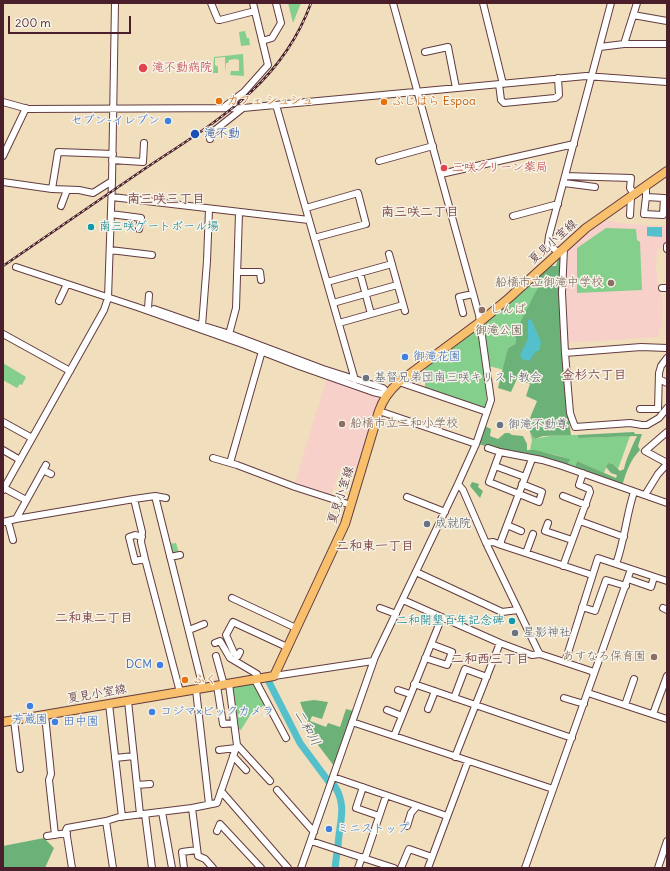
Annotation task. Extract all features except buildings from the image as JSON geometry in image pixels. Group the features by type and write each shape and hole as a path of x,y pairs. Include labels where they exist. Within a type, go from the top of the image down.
{"main road":[{"name":"夏見小室線","path":"3,722 274,676 340,535 351,506 379,411 387,394 399,382 480,322 509,298 586,228 667,172"}],"street":[{"path":"26,500 4,486 104,310 108,298 112,197 115,3"},
{"path":"211,3 218,20 255,11"},
{"path":"223,108 244,92 268,65 253,3"},
{"path":"262,41 272,38 281,23 276,3"},
{"path":"302,868 373,661 476,444 491,396 479,315 393,3"},
{"path":"483,3 501,84 501,100 504,103 556,98 560,95 558,78"},
{"path":"611,3 548,244 562,250 562,293 569,408 575,427 630,423 647,425 659,418 667,408"},
{"path":"624,44 637,3"},
{"path":"633,16 667,21"},
{"path":"600,47 624,44 667,44"},
{"path":"425,52 448,47 456,88"},
{"path":"3,102 26,108 242,108 558,78 591,76 667,82"},
{"path":"276,105 355,380"},
{"path":"3,156 26,108"},
{"path":"210,139 210,134 242,108"},
{"path":"52,189 58,152 112,157 143,162 144,143"},
{"path":"440,174 574,144"},
{"path":"379,162 433,146"},
{"path":"565,176 631,178 630,188 633,196 630,215"},
{"path":"3,182 52,189 79,190 93,193 112,181"},
{"path":"564,183 596,187"},
{"path":"646,186 646,197"},
{"path":"61,206 67,190"},
{"path":"306,208 358,193 366,224 314,238"},
{"path":"112,197 309,220"},
{"path":"513,216 558,204"},
{"path":"202,326 209,209"},
{"path":"229,336 236,308 239,213"},
{"path":"111,214 140,218 139,229"},
{"path":"110,250 152,255"},
{"path":"339,323 371,314 404,308 389,254"},
{"path":"327,282 392,264"},
{"path":"16,267 229,336 262,351 383,388 387,394"},
{"path":"238,272 260,272 260,280"},
{"path":"360,273 371,314"},
{"path":"59,301 67,284"},
{"path":"333,303 397,285"},
{"path":"463,313 459,297 473,294"},
{"path":"148,308 149,295"},
{"path":"137,307 148,308 188,323 202,326 373,392 387,394"},
{"path":"3,334 70,371"},
{"path":"565,353 641,347 667,348"},
{"path":"230,463 262,351"},
{"path":"640,409 658,409 660,368 667,358"},
{"path":"659,379 667,383"},
{"path":"399,382 487,412"},
{"path":"238,408 244,410"},
{"path":"379,411 476,444"},
{"path":"3,422 32,438"},
{"path":"645,495 667,463 645,451 667,432"},
{"path":"488,448 500,452 542,460 634,492 666,501"},
{"path":"3,450 20,460"},
{"path":"500,452 489,482 539,502 542,492 522,484"},
{"path":"213,458 351,506"},
{"path":"502,545 501,541 532,459"},
{"path":"495,466 525,477"},
{"path":"16,519 44,467 51,474"},
{"path":"563,566 590,491 579,485 583,473"},
{"path":"458,484 463,490 486,543 540,654"},
{"path":"616,564 624,537 628,510 634,492"},
{"path":"155,496 189,630 199,689 209,804"},
{"path":"13,540 6,521 155,496 166,498"},
{"path":"563,496 586,505"},
{"path":"407,497 445,512"},
{"path":"134,500 142,532 146,559 180,692"},
{"path":"580,521 624,537"},
{"path":"548,523 545,531 572,540"},
{"path":"507,526 521,531"},
{"path":"526,553 533,534"},
{"path":"142,537 135,535 129,537 135,561 146,559"},
{"path":"486,543 493,542 592,575"},
{"path":"170,557 180,555"},
{"path":"565,662 598,558 667,580"},
{"path":"525,868 631,569"},
{"path":"416,572 502,612 518,610"},
{"path":"628,579 651,587 654,577"},
{"path":"582,607 595,611 606,580 626,586"},
{"path":"232,598 296,628"},
{"path":"403,600 500,642 532,654 540,654 565,662 591,671 594,674"},
{"path":"380,608 396,614"},
{"path":"394,736 442,617"},
{"path":"240,652 238,656 234,653 226,635 233,622 287,647"},
{"path":"189,630 204,624"},
{"path":"215,643 220,641 230,658 257,674 257,679 286,738"},
{"path":"455,757 500,642"},
{"path":"425,658 447,665 452,652 431,644"},
{"path":"72,868 67,833 68,828 122,817 192,808 217,803 237,746 234,723 216,656"},
{"path":"274,676 373,661"},
{"path":"454,698 465,669 487,677"},
{"path":"653,714 666,684 667,676"},
{"path":"625,705 634,679"},
{"path":"414,684 572,738"},
{"path":"224,685 223,724 234,723"},
{"path":"398,690 410,694"},
{"path":"428,709 435,691"},
{"path":"588,693 667,719"},
{"path":"564,698 584,704"},
{"path":"128,701 137,785 152,868"},
{"path":"109,704 122,817"},
{"path":"387,710 402,716"},
{"path":"45,715 51,774 49,780 55,835"},
{"path":"14,720 20,770"},
{"path":"352,722 553,790"},
{"path":"219,750 237,746"},
{"path":"237,746 270,782"},
{"path":"116,758 134,756"},
{"path":"233,756 246,770"},
{"path":"428,868 468,761"},
{"path":"333,777 447,816"},
{"path":"137,785 150,784"},
{"path":"363,787 356,808 379,816"},
{"path":"277,790 314,832"},
{"path":"221,791 288,868"},
{"path":"358,868 386,796"},
{"path":"407,826 411,813 417,806"},
{"path":"192,808 198,856 205,859 213,868"},
{"path":"162,812 172,868"},
{"path":"106,821 113,868"},
{"path":"217,830 220,824 261,868"},
{"path":"47,836 67,833"},
{"path":"311,841 394,868"},
{"path":"658,868 667,841"},
{"path":"401,868 409,848 432,856"},
{"path":"184,868 182,852 197,850"}],"shaded area":[{"name":"船橋市立御滝中学校","path":"604,220 627,224 667,226 665,248 657,249 656,268 658,285 663,301 662,322 658,337 566,343 564,307 566,252 585,234"},
{"name":"船橋市立二和小学校","path":"327,377 378,394 380,397 356,473 340,468 330,498 294,486"}],"green space":[{"path":"288,3 301,3 293,23"},
{"path":"245,31 247,38 249,38 250,45 241,46 239,32"},
{"path":"243,54 244,76 230,75 231,71 239,71 239,60 235,59 229,60 228,63 226,63 225,72 225,57 215,58 215,65 218,67 218,73 213,73 214,57"},
{"path":"606,228 636,229 637,240 640,242 642,290 577,293 577,248"},
{"path":"563,255 568,415 571,435 543,436 535,439 531,435 529,426 537,401 526,396 530,384 525,382 527,376 520,372 511,392 498,388 508,348 515,344 515,333 539,285 540,282 538,277 551,266 556,266 558,259"},
{"name":"御滝公園","path":"538,277 540,282 516,338 515,344 508,348 504,370 489,366 484,331 486,323"},
{"name":"御滝公園","path":"474,331 478,333 485,371 487,401 485,409 425,389 425,368"},
{"path":"3,363 26,377 22,385 20,384 17,388 3,380"},
{"path":"485,426 491,429 490,436 498,439 505,433 509,433 512,435 523,436 527,444 527,450 535,450 570,459 568,464 575,467 577,461 616,478 617,475 611,473 606,467 608,463 613,464 620,471 624,469 627,458 637,436 579,438 577,435 634,432 635,434 642,434 638,446 640,450 631,462 622,486 591,475 478,444"},
{"path":"530,434 535,439 561,435 577,435 579,438 630,436 618,469 613,464 608,463 604,473 577,461 575,467 568,464 569,459 530,450 532,440"},
{"path":"472,482 479,484 478,487 483,491 480,498 470,486"},
{"path":"176,543 179,553 170,555 167,544"},
{"path":"254,684 265,705 252,712 241,730 237,729 231,688"},
{"path":"314,700 328,702 322,719 312,716 310,721 326,727 328,723 340,727 346,709 354,711 334,766 315,741 300,702"},
{"path":"44,838 54,848 45,868 3,868 3,846"}],"water":[{"path":"647,227 662,227 662,237 647,236"},
{"path":"531,319 541,342 539,351 536,351 529,361 522,359 520,355 528,339 528,320"}],"waterway":[{"name":"二和川","path":"269,682 300,743 329,782"},
{"name":"二和川","path":"334,785 341,800 342,807 338,846"},
{"name":"二和川","path":"335,868 337,852"}],"railway":[{"path":"3,266 217,120 240,101 262,81 281,59 298,33 311,3"}],"place":[{"name":"滝不動病院","path":"143,68"},
{"name":"カフェ シュシュ","path":"219,101"},
{"name":"ふじはら Espoa","path":"384,102"},
{"name":"セブン-イレブン","path":"168,121"},
{"name":"滝不動","path":"195,134"},
{"name":"三咲グリーン薬局","path":"444,168"},
{"name":"南三咲ゲートボール場","path":"91,227"},
{"name":"船橋市立御滝中学校","path":"611,283"},
{"name":"しんば","path":"482,310"},
{"name":"御滝花園","path":"405,357"},
{"name":"基督兄弟団南三咲キリスト教会","path":"366,378"},
{"name":"船橋市立二和小学校","path":"342,424"},
{"name":"御滝不動尊","path":"500,425"},
{"name":"成就院","path":"427,524"},
{"name":"二和開墾百年記念碑","path":"512,621"},
{"name":"星影神社","path":"515,633"},
{"name":"あすなろ保育園","path":"654,657"},
{"name":"DCM","path":"160,665"},
{"name":"ふく","path":"185,680"},
{"name":"芳蔵園","path":"30,706"},
{"name":"コジマ×ビックカメラ","path":"152,712"},
{"name":"田中園","path":"55,722"},
{"name":"ミニストップ","path":"329,829"}],"district":[{"name":"南三咲三丁目","path":"166,199"},
{"name":"南三咲二丁目","path":"420,212"},
{"name":"金杉六丁目","path":"594,375"},
{"name":"二和東一丁目","path":"375,546"},
{"name":"二和東二丁目","path":"94,618"},
{"name":"二和西三丁目","path":"490,659"}]}
